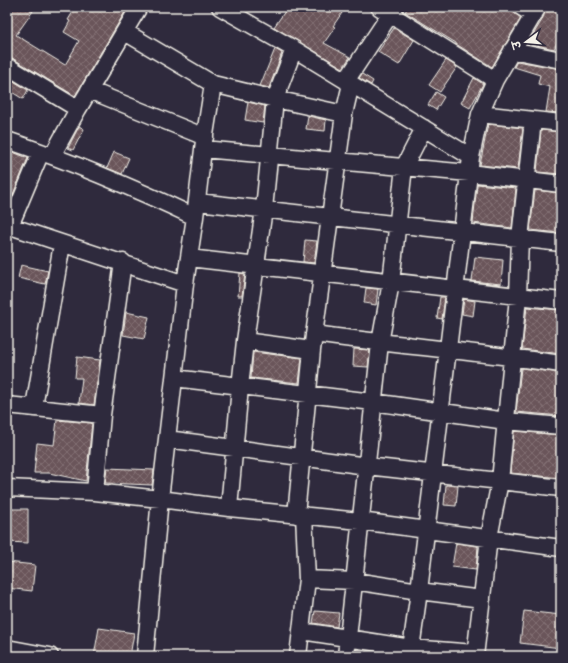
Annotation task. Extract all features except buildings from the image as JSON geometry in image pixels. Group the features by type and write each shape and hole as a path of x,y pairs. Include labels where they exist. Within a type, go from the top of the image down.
{"street":[{"path":"139,7 78,108 46,154 8,226 123,262 185,284"},
{"path":"220,7 294,49 424,128 470,165"},
{"path":"298,656 307,579 300,515 302,457 307,394 337,161 349,83 388,9 495,80"},
{"path":"410,652 420,592 447,349 470,165 480,114 495,80 512,50 531,10"},
{"path":"125,32 213,84 344,114"},
{"path":"230,508 234,447 245,341 264,208 275,99 294,49"},
{"path":"512,50 561,60"},
{"path":"7,66 78,108"},
{"path":"146,656 160,499 185,284 213,84"},
{"path":"89,90 204,143 269,154 404,167 470,165 527,180 561,184"},
{"path":"480,114 561,123"},
{"path":"302,631 410,652 475,654 489,538 500,481 518,297 520,238 533,120"},
{"path":"346,656 380,343 391,282 404,167 424,128"},
{"path":"7,140 196,210 264,208 397,225 561,243"},
{"path":"34,407 62,244"},
{"path":"189,258 561,301"},
{"path":"95,492 102,415 123,262"},
{"path":"314,334 561,364"},
{"path":"245,341 312,350"},
{"path":"174,378 374,402 506,421 561,426"},
{"path":"7,405 102,415"},
{"path":"167,439 367,466 561,488"},
{"path":"7,488 95,492 160,499 230,508 360,521 561,548"},
{"path":"307,579 354,581 420,592 482,599"},
{"path":"7,648 50,656"}]}
